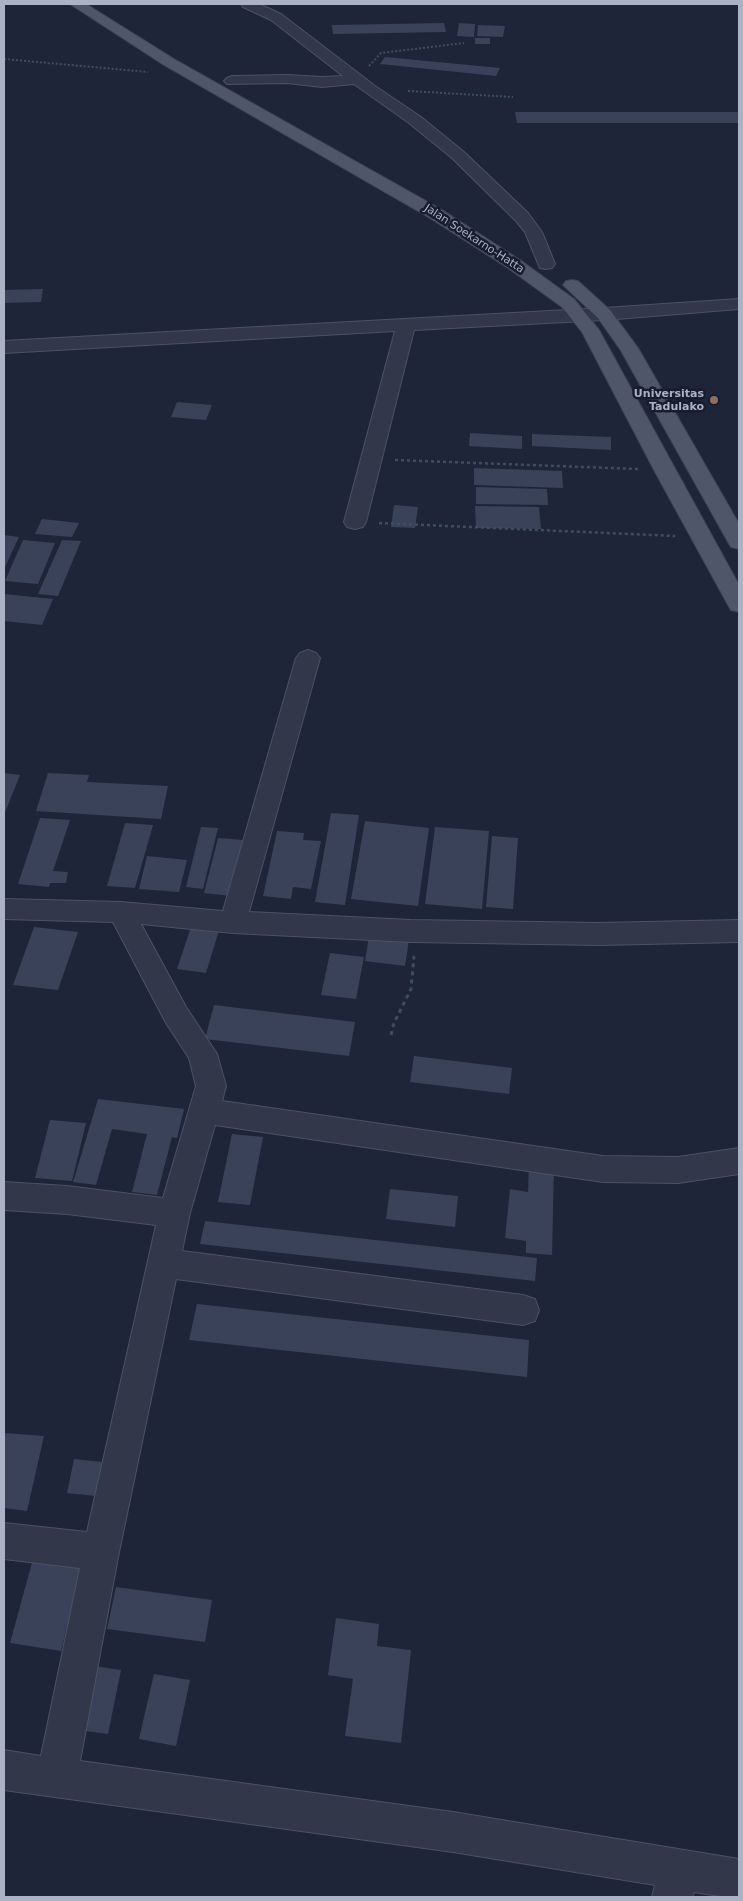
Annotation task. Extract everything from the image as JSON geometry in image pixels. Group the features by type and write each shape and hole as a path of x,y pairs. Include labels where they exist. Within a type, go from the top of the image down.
{"main road":[{"name":"Jalan Soekarno-Hatta","path":"77,4 169,62 234,87 445,203 546,264 604,314 629,348 739,542"},
{"name":"Jalan Soekarno-Hatta","path":"102,4 514,264 568,303 590,330 700,537 739,605"}],"street":[{"path":"248,4 276,17 370,89 415,120 458,155 509,203 533,232 546,264"},
{"path":"234,87 282,78 322,82 356,78"},
{"path":"4,347 604,314 739,304"},
{"path":"355,522 406,325"},
{"path":"233,922 308,658"},
{"path":"4,909 121,912 233,922 411,931 599,934 739,931"},
{"path":"57,1776 101,1552 174,1213 211,1086 203,1054 176,1014 121,912"},
{"path":"205,1111 603,1169 678,1170 739,1161"},
{"path":"4,1196 68,1200 174,1213"},
{"path":"164,1264 523,1310"},
{"path":"4,1541 101,1552"},
{"path":"4,1770 453,1832 676,1883 739,1879"}],"path":[{"path":"356,78 365,72 372,60 380,54 410,48 464,43"},
{"path":"4,59 148,72"},
{"path":"370,89 513,97"},
{"path":"372,460 664,470"},
{"path":"355,522 700,537"},
{"path":"391,1036 394,1024 411,989 414,964 411,931"}],"building":[{"path":"444,23 446,32 333,34 332,25"},
{"path":"459,23 475,24 474,37 457,36"},
{"path":"478,25 505,26 503,37 477,36"},
{"path":"475,38 490,38 490,44 475,44"},
{"path":"385,57 500,68 496,76 380,64"},
{"path":"515,112 739,112 739,123 517,123"},
{"path":"43,289 41,302 4,303 4,290"},
{"path":"177,402 212,405 206,420 171,417"},
{"path":"470,433 522,436 522,449 469,446"},
{"path":"532,434 611,437 611,450 532,446"},
{"path":"474,468 562,471 563,488 474,485"},
{"path":"476,487 547,489 548,505 476,504"},
{"path":"394,505 418,507 415,528 391,527"},
{"path":"475,506 539,507 541,529 476,528"},
{"path":"42,519 79,523 72,537 35,534"},
{"path":"4,535 19,537 4,569"},
{"path":"23,540 55,543 38,584 5,581"},
{"path":"62,540 81,541 58,596 38,594"},
{"path":"4,594 53,599 42,625 4,621"},
{"path":"4,773 20,775 4,815"},
{"path":"48,773 89,775 87,782 168,786 161,819 36,811"},
{"path":"331,813 359,815 345,905 315,902"},
{"path":"40,818 70,820 53,871 68,872 66,883 50,883 49,887 18,884"},
{"path":"365,821 429,828 418,906 351,899"},
{"path":"125,823 153,825 135,888 107,886"},
{"path":"201,827 218,828 203,889 186,887"},
{"path":"435,827 489,831 482,909 425,904"},
{"path":"277,831 304,833 303,840 321,841 311,889 293,887 291,899 263,896"},
{"path":"492,836 518,838 513,909 486,907"},
{"path":"218,838 244,840 231,896 204,893"},
{"path":"147,856 187,860 179,892 139,889"},
{"path":"193,921 221,924 206,973 177,969"},
{"path":"34,927 78,932 58,990 13,985"},
{"path":"369,936 409,940 405,966 365,961"},
{"path":"330,953 364,957 356,999 321,995"},
{"path":"214,1005 355,1022 349,1056 205,1039"},
{"path":"414,1056 512,1068 509,1094 410,1082"},
{"path":"98,1099 184,1109 177,1138 172,1137 157,1195 132,1192 147,1134 112,1129 96,1185 73,1182"},
{"path":"50,1120 86,1123 72,1181 35,1178"},
{"path":"232,1134 263,1137 250,1205 218,1202"},
{"path":"529,1165 554,1167 552,1255 526,1253 526,1241 505,1238 510,1189 528,1192"},
{"path":"390,1189 458,1196 455,1227 386,1219"},
{"path":"205,1221 537,1258 535,1281 200,1244"},
{"path":"197,1304 529,1340 527,1377 189,1340"},
{"path":"4,1433 44,1436 27,1511 4,1508"},
{"path":"74,1459 102,1462 95,1496 67,1493"},
{"path":"36,1548 84,1555 61,1651 10,1643"},
{"path":"116,1587 212,1600 205,1642 107,1629"},
{"path":"336,1618 379,1624 377,1646 411,1650 401,1743 345,1736 353,1679 328,1675"},
{"path":"94,1666 121,1670 108,1734 78,1730"},
{"path":"154,1674 190,1680 176,1746 139,1739"}],"place":[{"name":"Universitas Tadulako","path":"714,400"}]}
